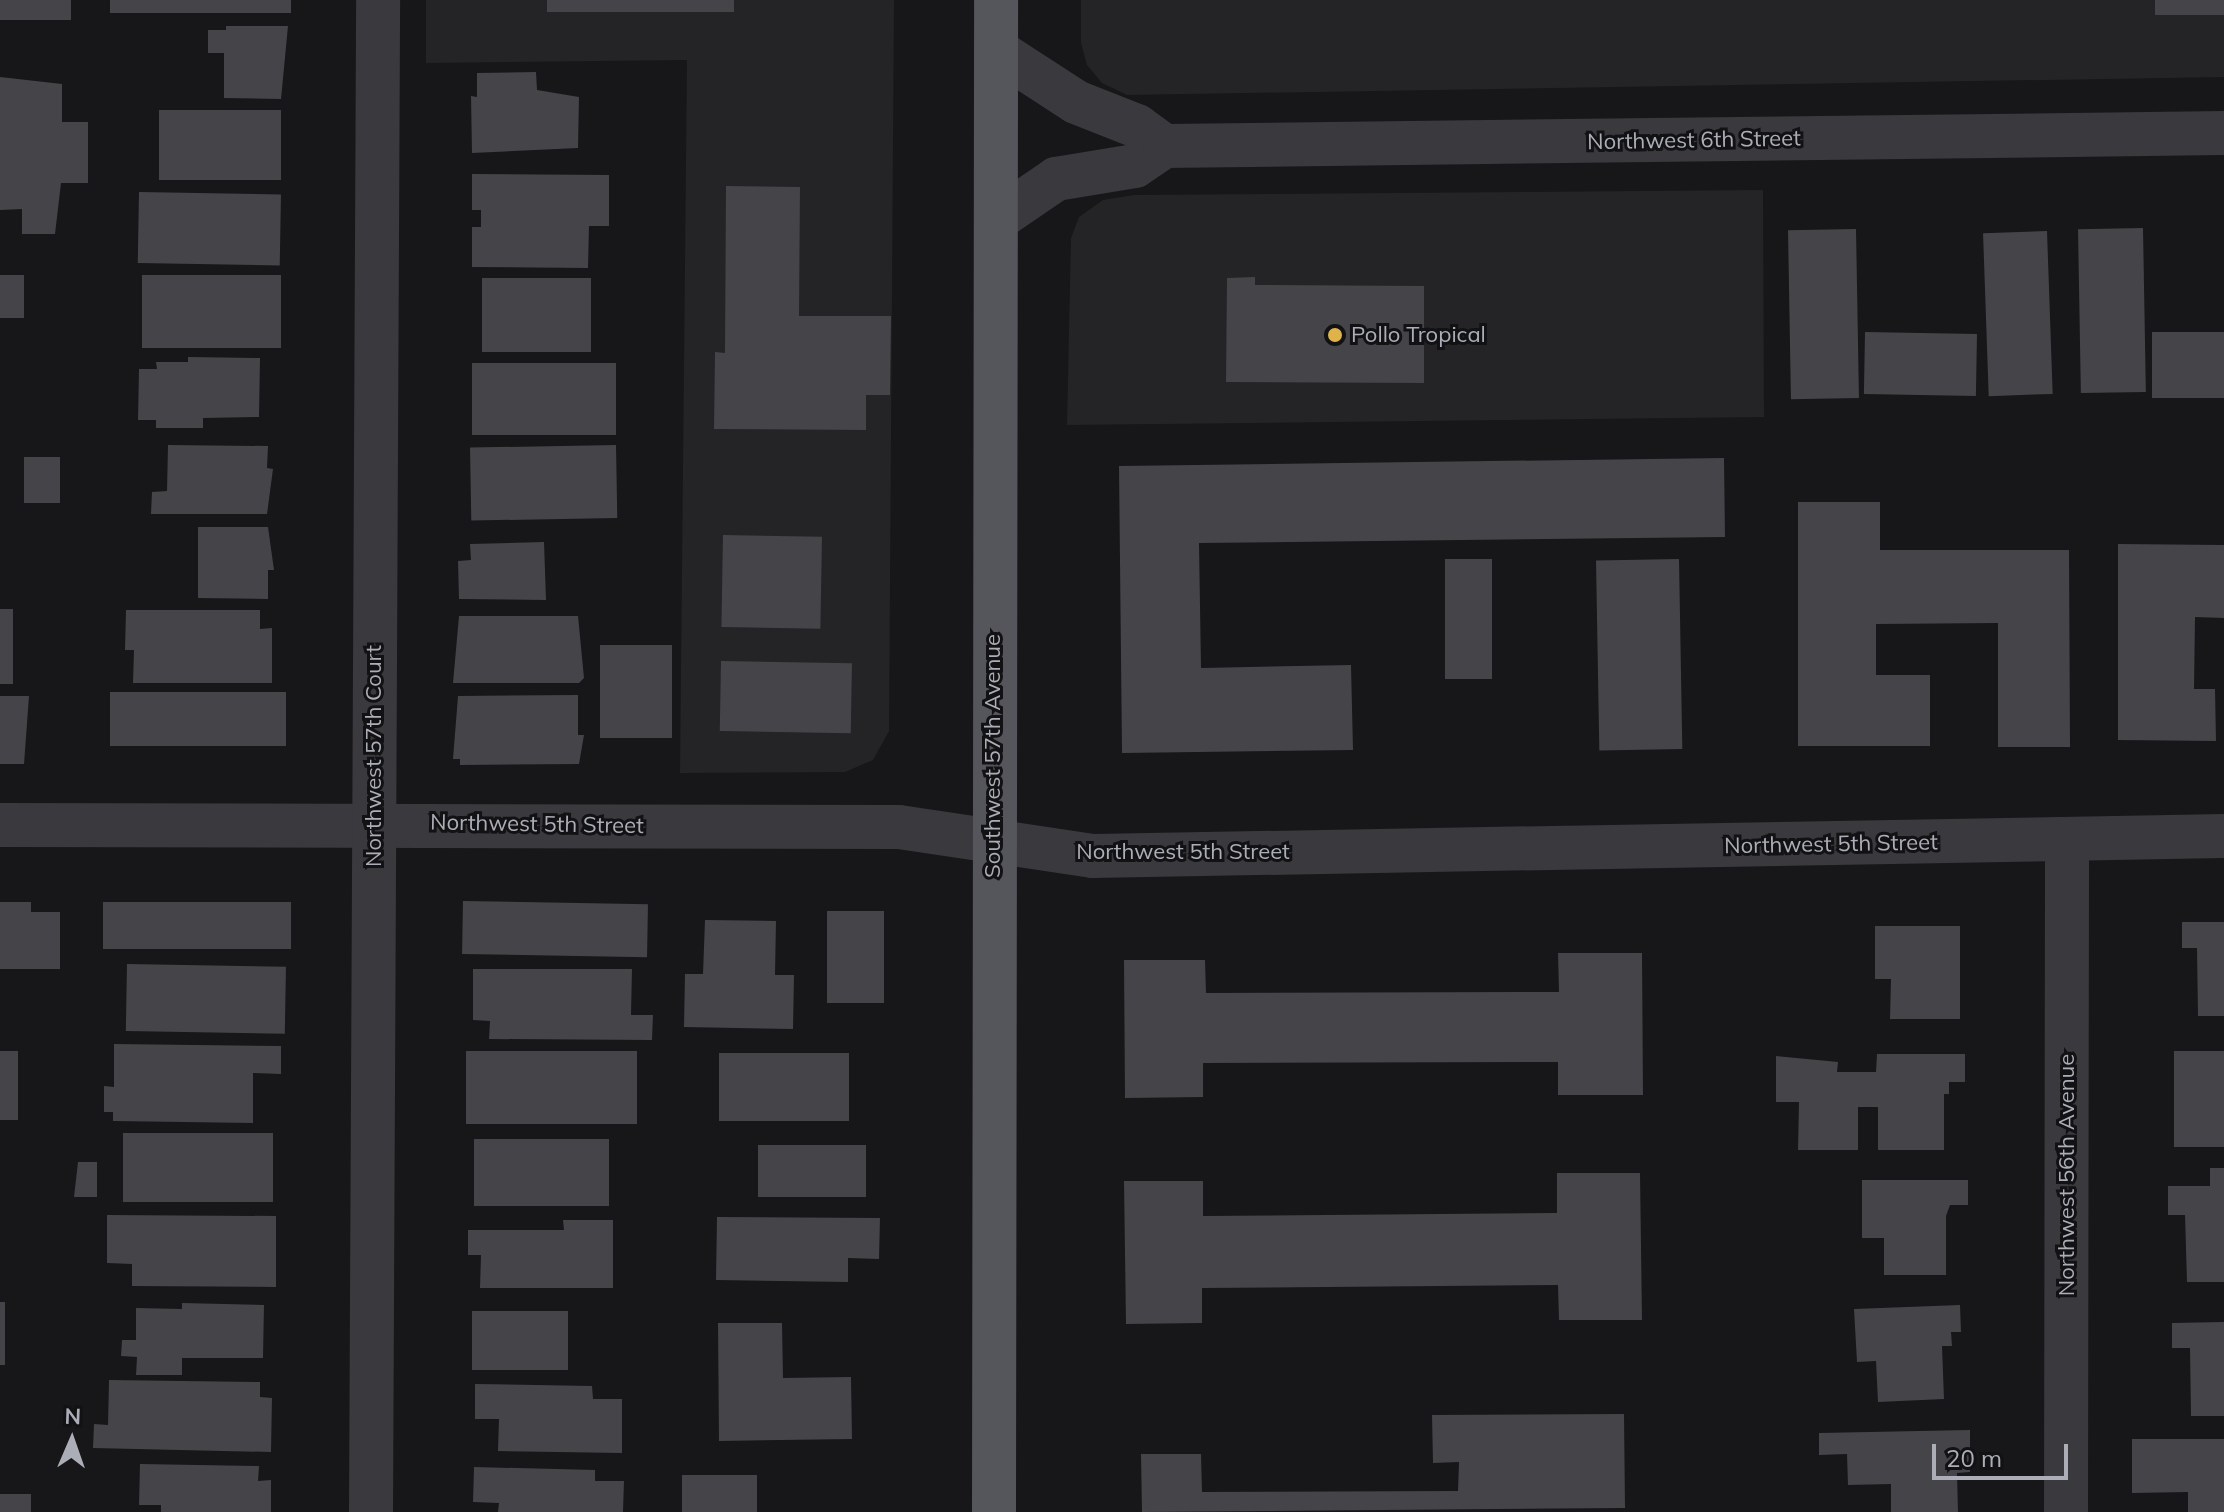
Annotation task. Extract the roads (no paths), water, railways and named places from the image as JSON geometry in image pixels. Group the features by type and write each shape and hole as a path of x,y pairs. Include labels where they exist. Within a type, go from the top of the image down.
{"main road":[{"name":"Southwest 57th Avenue","path":"994,1512 992,842 996,0"}],"street":[{"name":"Northwest 57th Court","path":"371,1512 378,0"},
{"path":"996,50 1076,102 1137,126 1165,146 1135,166 1056,179 996,220"},
{"name":"Northwest 6th Street","path":"1165,146 2224,133"},
{"name":"Northwest 5th Street","path":"0,825 374,823 899,827 1093,856 2224,836"},
{"name":"Northwest 56th Avenue","path":"2066,1512 2067,839"}],"place":[{"name":"Pollo Tropical","path":"1335,335"}]}
